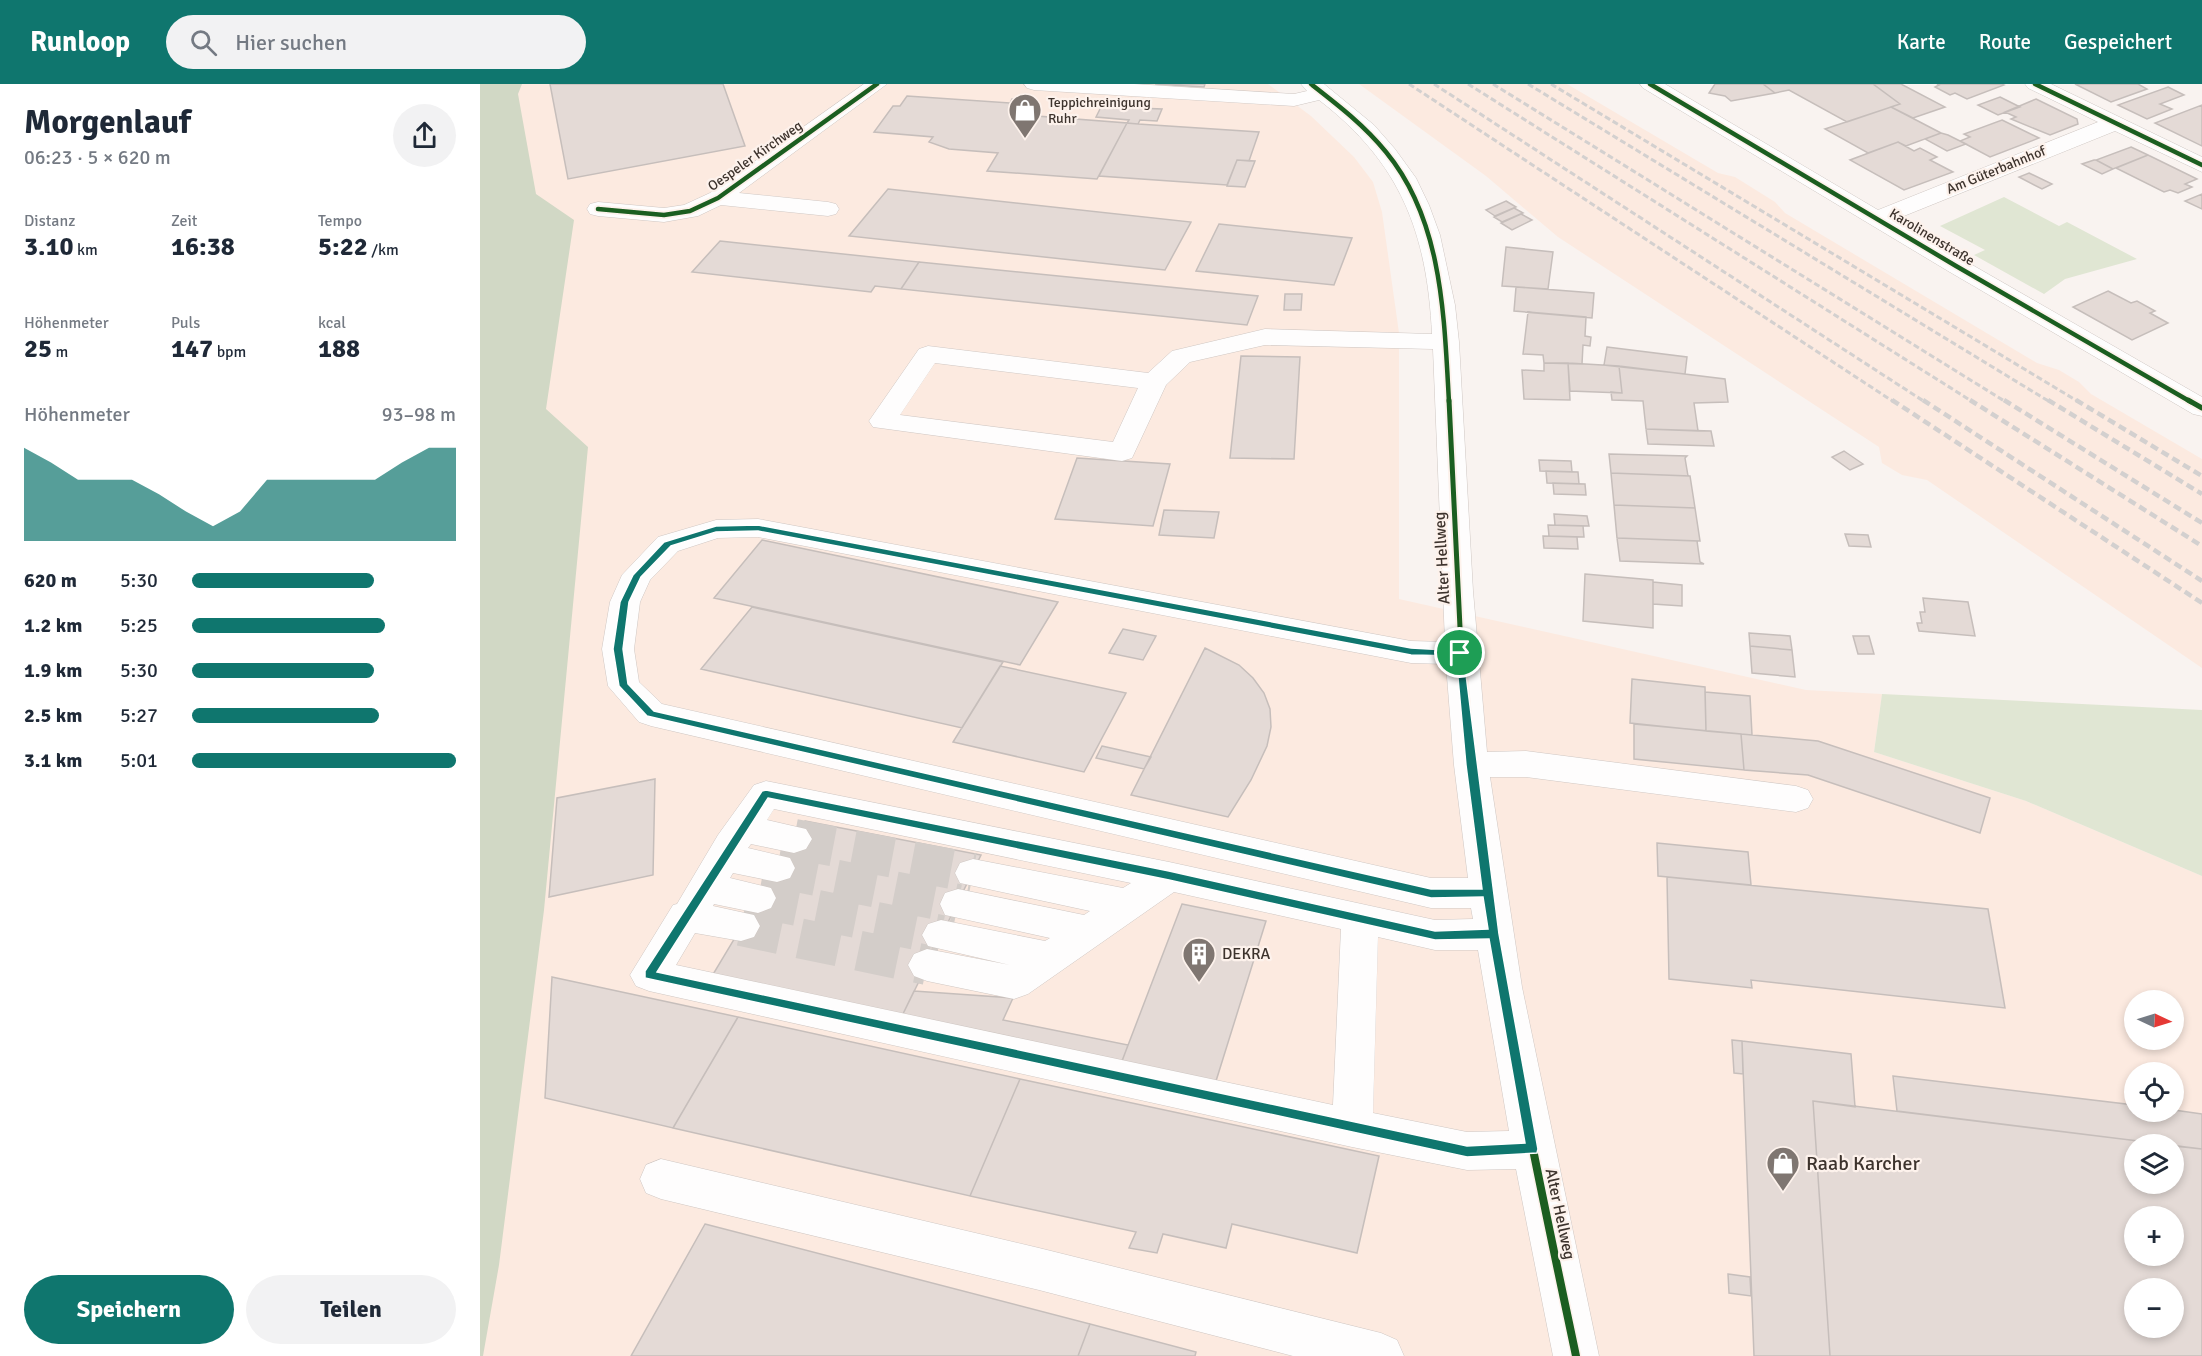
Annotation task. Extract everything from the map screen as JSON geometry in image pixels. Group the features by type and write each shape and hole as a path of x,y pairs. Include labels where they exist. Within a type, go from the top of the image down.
{"street":[{"name":"Oespeler Kirchweg","path":"598,209 664,215 690,211 718,198 877,84"},
{"path":"1034,84 1294,100 1318,89"},
{"name":"Karolinenstraße","path":"1650,84 2202,408"},
{"path":"2035,84 2202,165"},
{"name":"Alter Hellweg","path":"1318,89 1358,120 1380,142 1406,179 1423,216 1434,250 1443,305 1446,342 1460,653 1471,765 1494,934 1532,1149 1576,1356"},
{"name":"Am Güterbahnhof","path":"1878,218 2115,123"},
{"path":"718,198 828,209"},
{"path":"1154,382 928,354 883,421 1122,452 1154,382 1181,356 1265,337 1446,342"},
{"path":"1460,653 1411,652 758,528 716,529 668,544 637,575 625,602 618,649 624,686 651,714 1431,893 1488,893"},
{"path":"1471,765 1526,764 1796,799"},
{"path":"1494,934 1435,935 1169,876 766,794 649,975 1467,1151 1532,1149"},
{"path":"733,843 786,853"},
{"path":"950,919 1050,958 1169,876"},
{"path":"695,901 750,912"},
{"path":"950,919 1128,904"},
{"path":"1352,1128 1360,918"},
{"path":"950,919 1090,931"},
{"path":"661,1179 1039,1269 1381,1356"}],"shaded area":[{"path":"480,84 1268,84 1311,116 1354,157 1373,182 1382,212 1399,333 1399,599 1806,690 1882,694 1874,752 2026,801 2202,876 2202,1356 480,1356"},
{"path":"1359,84 1567,84 1718,173 1735,177 1775,202 1785,213 2037,363 2059,370 2079,382 2091,394 2202,459 2202,668 1927,480 1902,475 1882,463 1879,447 1558,237 1486,176"}],"green space":[{"path":"480,84 522,84 518,94 536,194 574,220 546,409 588,447 544,910 499,1265 483,1356 480,1356"},
{"path":"2004,197 2059,226 2067,222 2137,259 2065,279 2044,294 1974,255 1985,250 1940,226"},
{"path":"1882,694 2202,710 2202,876 2026,801 1874,752"}],"building":[{"path":"550,84 723,84 745,146 568,179"},
{"path":"1155,84 1205,84 1204,87"},
{"path":"1715,84 1763,84 1775,93 1731,101 1725,96 1709,93"},
{"path":"1763,84 1873,84 1900,104 1847,122 1789,90 1775,93"},
{"path":"1873,84 1901,84 1945,107 1913,118 1891,107 1900,104"},
{"path":"1937,84 2004,85 1967,99 1955,93 1950,95 1935,87 1939,85"},
{"path":"2075,84 2138,84 2147,89 2111,102"},
{"path":"2168,87 2184,95 2160,104 2172,109 2147,119 2118,105"},
{"name":"Teppichreinigung Ruhr","path":"907,96 1010,103 1012,99 1032,100 1024,115 1127,123 1097,179 987,171 998,153 949,149 929,142 933,137 874,132 893,106 900,106"},
{"path":"2000,97 2020,107 1998,115 1978,105"},
{"path":"2036,99 2077,119 2078,124 2050,135 2011,119 2016,117 2005,112"},
{"path":"1103,103 1162,109 1157,121 1140,120 1138,124 1127,123 1129,120 1096,117"},
{"path":"2202,105 2202,146 2155,123"},
{"path":"1891,107 1941,133 1906,146 1898,142 1868,153 1825,129"},
{"path":"2002,120 2039,138 1990,157 1960,141 1970,137 1964,134"},
{"path":"1127,123 1259,132 1249,161 1237,160 1227,185 1099,176"},
{"path":"1941,133 1966,144 1947,151 1925,139"},
{"path":"1898,142 1914,151 1920,148 1937,157 1930,160 1953,172 1904,190 1850,160"},
{"path":"2131,147 2148,155 2113,169 2096,160"},
{"path":"2148,155 2197,179 2185,184 2192,187 2178,193 2170,190 2164,192 2116,168"},
{"path":"1237,160 1255,161 1245,187 1227,186"},
{"path":"2094,160 2113,169 2102,174 2082,164"},
{"path":"2029,173 2052,184 2042,189 2019,177"},
{"path":"888,189 1191,222 1165,270 849,236"},
{"path":"2202,194 2202,209 2185,201"},
{"path":"1506,201 1516,207 1495,216 1486,210"},
{"path":"1514,208 1523,213 1502,222 1494,217"},
{"path":"1521,214 1532,220 1512,230 1501,223"},
{"path":"1219,224 1352,238 1334,285 1196,271"},
{"path":"720,241 919,262 901,289 875,286 871,292 692,272"},
{"path":"1506,247 1553,252 1548,289 1502,286"},
{"path":"919,262 1258,296 1247,325 901,289"},
{"path":"1516,287 1594,293 1592,318 1514,311"},
{"path":"2108,291 2131,303 2137,301 2155,311 2150,313 2168,323 2132,340 2073,307"},
{"path":"1285,294 1302,294 1301,310 1284,310"},
{"path":"1528,312 1586,317 1585,336 1591,337 1590,346 1583,345 1582,364 1544,363 1543,355 1523,354"},
{"path":"1607,347 1687,357 1685,374 1604,365"},
{"path":"1241,356 1300,357 1294,459 1230,458"},
{"path":"1544,363 1568,363 1570,400 1524,399 1522,370 1544,371"},
{"path":"1568,363 1619,366 1622,393 1570,391"},
{"path":"1619,366 1725,379 1728,402 1694,403 1698,431 1646,429 1643,401 1612,400 1611,392 1622,393"},
{"path":"1646,429 1711,431 1714,446 1648,444"},
{"path":"1844,451 1863,464 1850,470 1832,457"},
{"path":"1609,454 1687,456 1685,458 1688,476 1611,473"},
{"path":"1077,458 1170,464 1153,526 1055,519"},
{"path":"1539,460 1571,461 1572,472 1540,471"},
{"path":"1546,471 1578,472 1579,484 1547,483"},
{"path":"1611,473 1690,476 1695,508 1614,505"},
{"path":"1553,483 1585,484 1586,495 1554,494"},
{"path":"1614,505 1695,508 1700,541 1617,538"},
{"path":"1164,510 1219,512 1214,538 1159,535"},
{"path":"1554,514 1587,516 1589,526 1555,525"},
{"path":"1548,525 1583,526 1584,537 1549,536"},
{"path":"1845,534 1868,535 1871,547 1849,546"},
{"path":"1543,536 1577,537 1578,549 1544,548"},
{"path":"1617,538 1697,541 1700,562 1704,564 1620,561"},
{"path":"762,540 1058,602 1020,665 714,598"},
{"path":"1585,574 1653,580 1653,628 1583,621"},
{"path":"1653,582 1682,585 1682,606 1653,604"},
{"path":"1923,598 1968,602 1975,636 1919,631 1917,623 1922,623 1920,612 1925,612"},
{"path":"752,607 1003,662 962,728 701,669"},
{"path":"1123,629 1156,636 1143,660 1109,653"},
{"path":"1749,633 1790,636 1792,650 1750,646"},
{"path":"1853,636 1869,636 1874,654 1858,654"},
{"path":"1750,646 1792,650 1795,677 1752,673"},
{"path":"1205,648 1239,665 1253,678 1264,693 1270,709 1271,727 1267,746 1251,780 1228,817 1131,795"},
{"path":"1000,666 1126,693 1084,772 953,742"},
{"path":"1632,679 1705,687 1706,731 1630,723"},
{"path":"1705,692 1750,696 1752,735 1706,731"},
{"path":"1634,724 1741,734 1744,770 1634,759"},
{"path":"1741,734 1818,741 1990,798 1980,833 1808,775 1744,770"},
{"path":"1102,746 1151,757 1144,769 1096,758"},
{"path":"655,779 653,875 549,897 557,798"},
{"path":"805,821 981,855 902,1016 712,976"},
{"path":"1657,843 1748,852 1751,885 1658,876"},
{"path":"1667,877 1988,909 2005,1008 1751,980 1752,988 1669,979"},
{"name":"DEKRA","path":"1182,904 1266,921 1216,1081 1122,1061"},
{"path":"552,977 738,1017 673,1128 545,1098"},
{"path":"914,991 1013,998 1003,1020 1128,1045 1121,1064 902,1016"},
{"path":"738,1017 1020,1079 970,1196 673,1128"},
{"path":"1732,1040 1742,1041 1743,1074 1734,1073"},
{"name":"Raab Karcher","path":"1742,1041 1851,1054 1855,1107 1813,1101 1830,1356 1754,1356"},
{"path":"1893,1076 2124,1104 2124,1122 2184,1122 2184,1111 2202,1114 2202,1149 2184,1147 2184,1134 2124,1134 2124,1139 1897,1111"},
{"path":"1020,1079 1379,1156 1357,1253 1232,1224 1226,1248 1163,1234 1157,1253 1129,1248 1136,1232 970,1196"},
{"path":"1813,1101 2124,1139 2124,1194 2184,1194 2184,1147 2202,1149 2202,1356 1830,1356"},
{"path":"705,1224 1090,1324 1078,1356 631,1356"},
{"path":"1728,1274 1750,1277 1751,1296 1729,1293"},
{"path":"1090,1324 1196,1352 1195,1356 1078,1356"}],"tunnel":[{"path":"794,839 973,873"},
{"path":"777,868 958,904"},
{"path":"758,898 941,935"},
{"path":"741,926 927,965"}],"railway":[{"path":"1409,84 1894,402"},
{"path":"1434,84 1925,402"},
{"path":"1468,84 1973,402"},
{"path":"1493,84 2006,402"},
{"path":"1528,84 2050,402"},
{"path":"1551,84 2079,402"},
{"path":"1892,400 2202,603"},
{"path":"1923,400 2202,581"},
{"path":"1970,400 2202,546"},
{"path":"2004,400 2202,523"},
{"path":"2048,400 2202,494"},
{"path":"2076,400 2202,476"}],"cycle path":[{"path":"598,209 664,215 690,211 718,198 877,84"},
{"path":"1311,84 1367,130 1387,153 1404,178 1418,205 1437,268 1443,305 1447,362 1465,706 1480,838 1490,912 1516,1061 1576,1356"},
{"path":"1650,84 1956,266 2202,408"},
{"path":"2035,84 2202,165"}],"place":[{"name":"Teppichreinigung Ruhr","path":"1025,139"},
{"name":"DEKRA","path":"1199,983"},
{"name":"Raab Karcher","path":"1783,1192"}],"route":[{"path":"1460,653 1411,652 758,528 716,529 668,544 637,575 625,602 618,649 624,686 651,714 1431,893 1488,893 1494,934 1435,935 1169,876 766,794 649,975 1467,1151 1532,1149 1494,934 1471,765 1460,653"}]}
